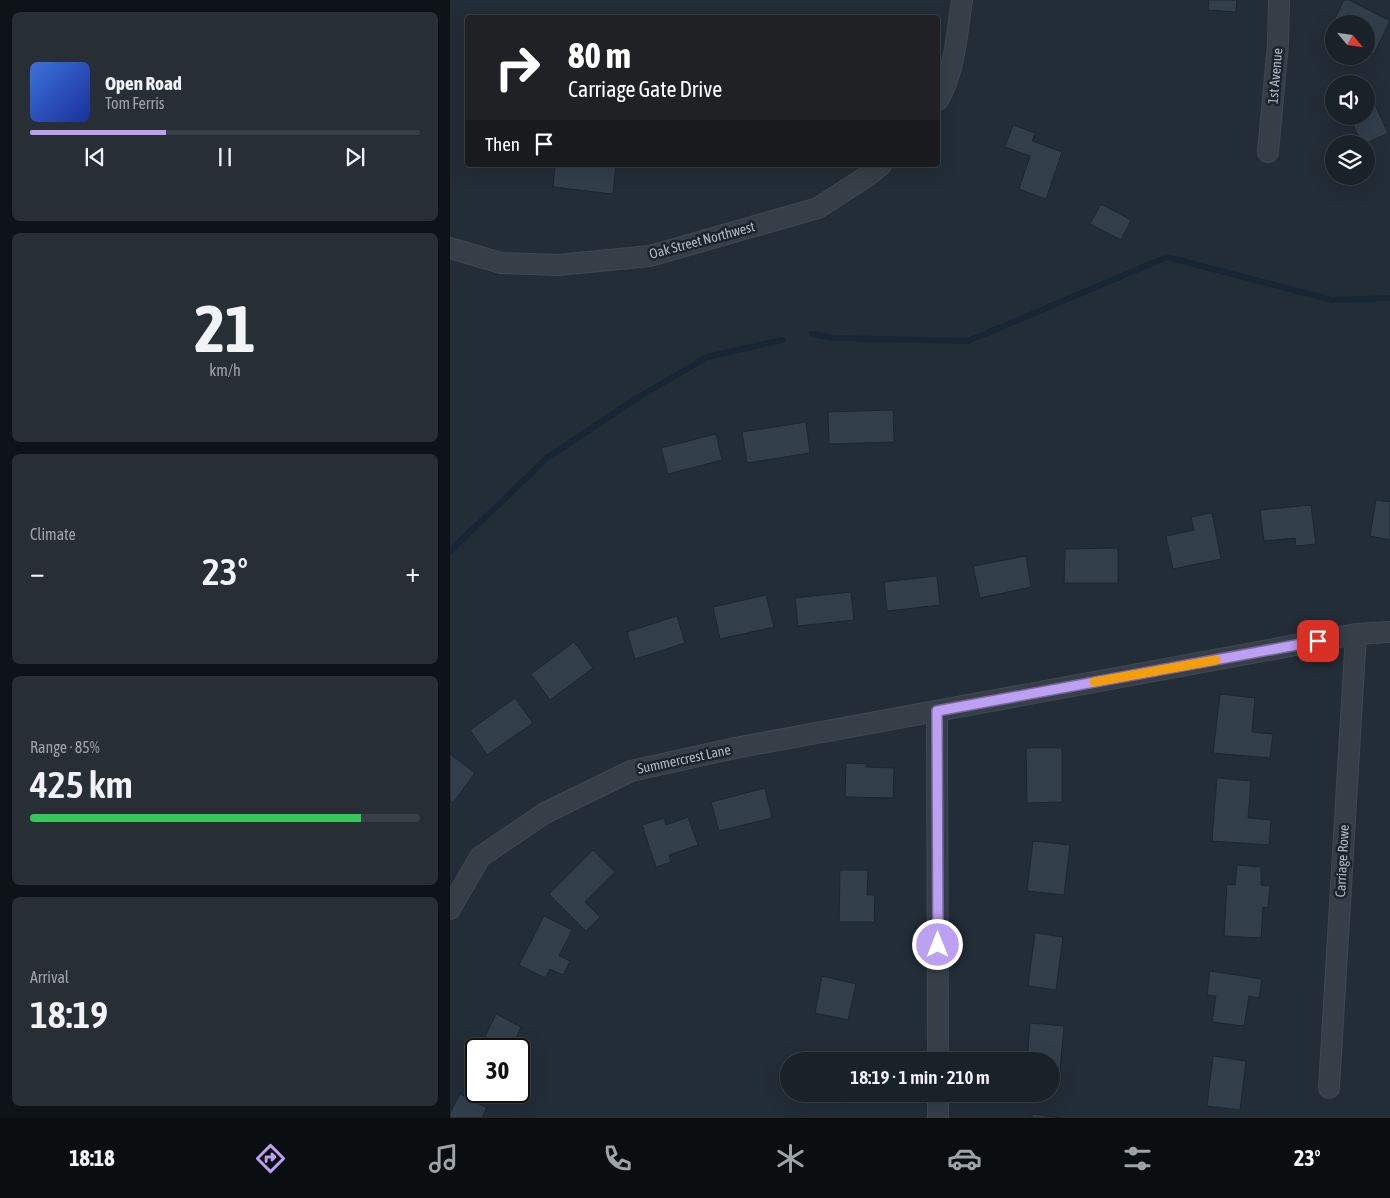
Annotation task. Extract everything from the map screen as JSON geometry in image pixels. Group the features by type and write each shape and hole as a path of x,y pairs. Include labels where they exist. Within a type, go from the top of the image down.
{"street":[{"path":"940,96 945,87 956,40 962,0"},
{"name":"1st Avenue","path":"1268,152 1278,44 1279,0"},
{"name":"Oak Street Northwest","path":"450,248 500,263 558,265 650,256 818,208 879,167"},
{"name":"Summercrest Lane","path":"450,908 480,857 545,813 631,771 735,748 1356,634 1390,632"},
{"name":"Carriage Rowe","path":"1329,1088 1356,634"},
{"path":"937,711 938,1052"},
{"path":"938,1102 938,1118"}],"building":[{"path":"1209,0 1237,0 1236,12 1208,10"},
{"path":"1344,0 1349,0 1390,21 1375,52 1375,15 1336,15"},
{"path":"1375,105 1388,133 1375,139 1375,135 1358,135 1353,125 1375,125"},
{"path":"1013,125 1035,133 1032,141 1062,152 1046,199 1019,189 1030,156 1005,147"},
{"path":"555,167 616,167 613,194 553,187"},
{"path":"1101,204 1131,220 1121,240 1090,224"},
{"path":"893,410 894,442 829,444 828,412"},
{"path":"806,422 810,453 747,463 742,432"},
{"path":"716,434 722,460 668,474 661,448"},
{"path":"1376,500 1390,502 1390,540 1370,536"},
{"path":"1311,505 1316,544 1296,546 1295,538 1264,541 1260,510"},
{"path":"1212,513 1221,559 1173,569 1166,536 1194,530 1191,517"},
{"path":"1118,548 1118,583 1064,583 1065,549"},
{"path":"1026,556 1031,587 980,598 973,566"},
{"path":"937,576 940,605 887,611 884,582"},
{"path":"851,592 854,620 798,626 795,598"},
{"path":"766,595 774,627 720,639 713,607"},
{"path":"677,616 685,643 635,659 627,632"},
{"path":"574,642 593,668 550,700 531,674"},
{"path":"1220,694 1255,698 1252,732 1273,734 1270,758 1213,753"},
{"path":"515,698 533,723 487,755 470,730"},
{"path":"1026,748 1062,748 1062,802 1027,803"},
{"path":"450,754 475,773 453,803 450,801"},
{"path":"846,763 867,764 866,767 894,768 893,798 845,797"},
{"path":"1217,778 1251,781 1248,818 1271,820 1269,845 1212,841"},
{"path":"765,788 772,818 719,831 711,802"},
{"path":"688,817 698,845 669,855 671,862 656,867 642,825 664,818 666,825"},
{"path":"1033,841 1070,845 1064,895 1027,891"},
{"path":"593,850 615,872 585,902 600,917 586,931 549,894"},
{"path":"1237,865 1261,867 1261,885 1270,886 1268,908 1263,907 1261,938 1224,936 1227,884 1235,885"},
{"path":"840,870 868,870 867,895 875,895 874,922 839,922"},
{"path":"544,916 572,930 559,956 570,961 563,975 550,969 545,978 519,965"},
{"path":"1035,933 1063,937 1056,990 1028,986"},
{"path":"1210,971 1262,979 1259,998 1249,996 1244,1026 1212,1022 1216,996 1207,995"},
{"path":"822,976 856,984 848,1020 815,1013"},
{"path":"496,1014 521,1027 516,1038 484,1038"},
{"path":"1030,1023 1064,1026 1060,1070 1060,1052 1028,1052"},
{"path":"1213,1056 1246,1061 1240,1110 1207,1106"},
{"path":"460,1094 465,1097 465,1103 477,1103 487,1108 482,1118 450,1118 450,1113"},
{"path":"1032,1114 1062,1118 1032,1118"}],"waterway":[{"path":"812,334 834,338 968,341 1167,257 1332,300 1390,298"},
{"path":"450,551 547,458 634,400 707,357 782,340"}],"slow traffic":[{"path":"1094,682 1216,660"}],"route":[{"path":"938,945 937,711 1318,641"}]}
